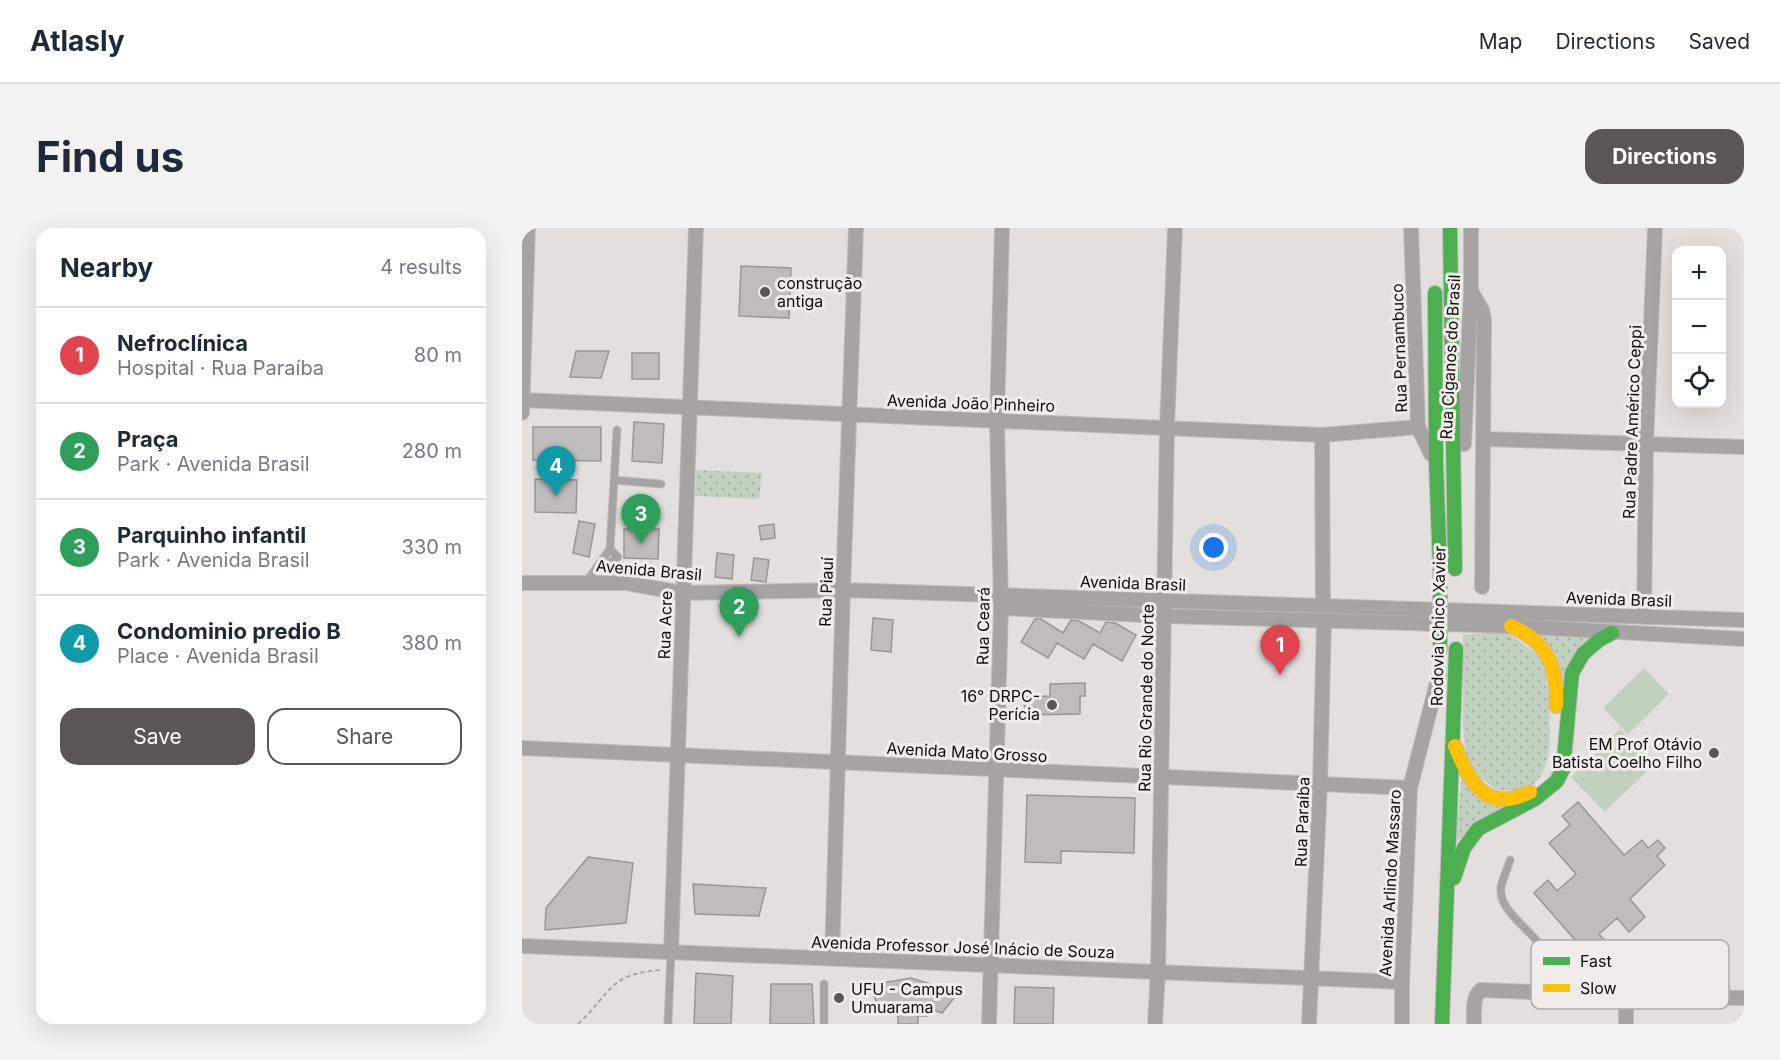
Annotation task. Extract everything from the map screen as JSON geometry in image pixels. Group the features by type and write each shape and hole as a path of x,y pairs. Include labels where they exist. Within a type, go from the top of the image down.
{"highway":[{"name":"Rodovia Chico Xavier","path":"1442,1024 1456,649 1450,228"},
{"name":"Rodovia Chico Xavier","path":"1435,275 1436,463 1440,568 1437,734"},
{"path":"1453,741 1470,780 1482,792 1495,799 1510,801 1526,795 1538,788 1547,776 1554,747 1557,692 1555,674 1547,657 1532,637 1511,626"},
{"path":"1446,909 1460,857 1475,832 1534,799 1557,781 1563,769 1566,752 1567,711 1572,673 1582,654 1612,633"},
{"path":"1443,964 1452,1024"}],"street":[{"path":"522,412 528,228"},
{"name":"Rua Acre","path":"671,952 696,228"},
{"name":"Rua Piauí","path":"832,958 856,228"},
{"name":"Rua Ceará","path":"989,1024 1000,602 998,421 1002,228"},
{"name":"Rua Rio Grande do Norte","path":"1155,1024 1158,971 1167,428 1175,228"},
{"name":"Rua Pernambuco","path":"1411,228 1418,427 1436,463"},
{"name":"Rua Ciganos do Brasil","path":"1455,487 1464,440 1471,291 1471,228"},
{"name":"Rua Padre Américo Ceppi","path":"1644,617 1646,444 1656,228"},
{"path":"1471,291 1482,310 1484,320 1482,587"},
{"name":"Avenida João Pinheiro","path":"522,400 1322,435 1418,427"},
{"path":"1322,435 1323,606"},
{"path":"1483,440 1744,447"},
{"name":"Avenida Brasil","path":"522,583 586,581 626,583 682,593 843,590 1164,616 1511,626 1744,639"},
{"name":"Avenida Brasil","path":"1000,602 1164,601 1744,620"},
{"name":"Rua Paraíba","path":"1309,1024 1320,784 1323,621"},
{"name":"Avenida Arlindo Massaro","path":"1402,1024 1410,788 1439,675"},
{"name":"Avenida Mato Grosso","path":"522,748 1410,788"},
{"name":"Avenida Professor José Inácio de Souza","path":"522,946 1402,982"},
{"path":"1474,1024 1475,1001 1477,993 1481,990 1531,991"},
{"path":"1729,998 1744,998"}],"lane":[{"path":"586,581 610,549 617,430"},
{"path":"614,480 661,484"},
{"path":"610,549 618,557 609,563 626,583"},
{"path":"1510,860 1501,887 1502,898 1507,908 1535,940"},
{"name":"Rua Acre","path":"668,1024 671,952"},
{"path":"824,984 824,1024"}],"path":[{"path":"578,1024 596,1007 612,985 621,979 639,971 670,969"}],"green space":[{"path":"696,470 762,473 759,499 695,496"},
{"path":"1508,633 1543,659 1549,710 1549,750 1544,768 1536,781 1521,790 1496,790 1467,766 1463,726 1463,635"},
{"path":"1534,633 1599,636 1587,646 1571,667 1565,691 1563,747 1559,769 1553,779 1536,795 1481,823 1455,843 1462,775 1485,801 1504,807 1530,796 1545,782 1554,767 1561,735 1563,707 1561,675 1554,658"},
{"path":"1644,668 1669,694 1628,734 1603,708"},
{"path":"1620,729 1654,764 1605,812 1571,777"}],"building":[{"name":"construção antiga","path":"741,266 791,268 789,318 739,316"},
{"path":"576,351 609,351 601,378 570,377"},
{"path":"632,353 659,353 659,379 632,379"},
{"path":"634,422 664,424 662,463 632,461"},
{"path":"533,427 601,427 601,461 533,460"},
{"path":"535,479 577,480 576,513 535,512"},
{"path":"579,521 595,524 589,557 573,553"},
{"path":"774,524 775,538 761,540 759,526"},
{"path":"624,529 659,529 658,559 624,558"},
{"path":"717,553 734,555 732,579 715,577"},
{"path":"754,558 769,560 766,582 751,580"},
{"path":"873,618 893,620 891,652 871,650"},
{"path":"1035,619 1041,619 1063,633 1071,620 1079,621 1100,633 1106,622 1115,623 1136,635 1122,661 1093,644 1084,659 1057,643 1048,658 1021,642"},
{"name":"16° DRPC- Perícia","path":"1085,683 1085,696 1080,696 1080,714 1025,715 1024,697 1050,696 1050,684"},
{"path":"1027,795 1135,798 1134,853 1061,851 1061,863 1025,862"},
{"path":"1578,802 1624,855 1642,840 1648,848 1658,840 1665,848 1657,856 1665,865 1630,899 1645,917 1629,932 1617,918 1599,934 1604,940 1575,940 1534,893 1548,880 1557,891 1576,874 1549,843 1570,825 1562,816"},
{"path":"588,857 633,863 626,923 545,930 546,908"},
{"path":"693,884 766,888 759,916 695,914"},
{"path":"696,973 733,976 731,1024 694,1024"},
{"path":"911,978 930,984 954,998 942,1013 931,1009 928,1016 918,1016 918,1024 898,1024 898,1016 879,1009 870,985"},
{"path":"771,984 812,984 814,1024 770,1024"},
{"path":"1015,987 1054,988 1053,1024 1014,1024"}],"traffic: fast":[{"path":"1450,228 1455,569"},
{"path":"1435,293 1436,463 1440,568"},
{"path":"1440,568 1440,652"},
{"path":"1454,878 1464,848 1478,829 1535,799 1557,781 1563,769 1572,673 1583,654 1599,640 1612,633"},
{"path":"1442,1024 1456,649"}],"traffic: slow":[{"path":"1511,626 1534,640 1548,657 1555,679 1556,706"},
{"path":"1455,746 1474,783 1491,797 1515,798 1530,792"}],"place":[{"name":"construção antiga","path":"765,292"},
{"name":"Condominio predio B","path":"556,496"},
{"name":"Parquinho infantil","path":"641,544"},
{"name":"Praça","path":"739,637"},
{"name":"Nefroclínica","path":"1280,675"},
{"name":"16° DRPC- Perícia","path":"1052,705"},
{"name":"EM Prof Otávio Batista Coelho Filho","path":"1714,753"},
{"name":"UFU - Campus Umuarama","path":"839,998"}]}
